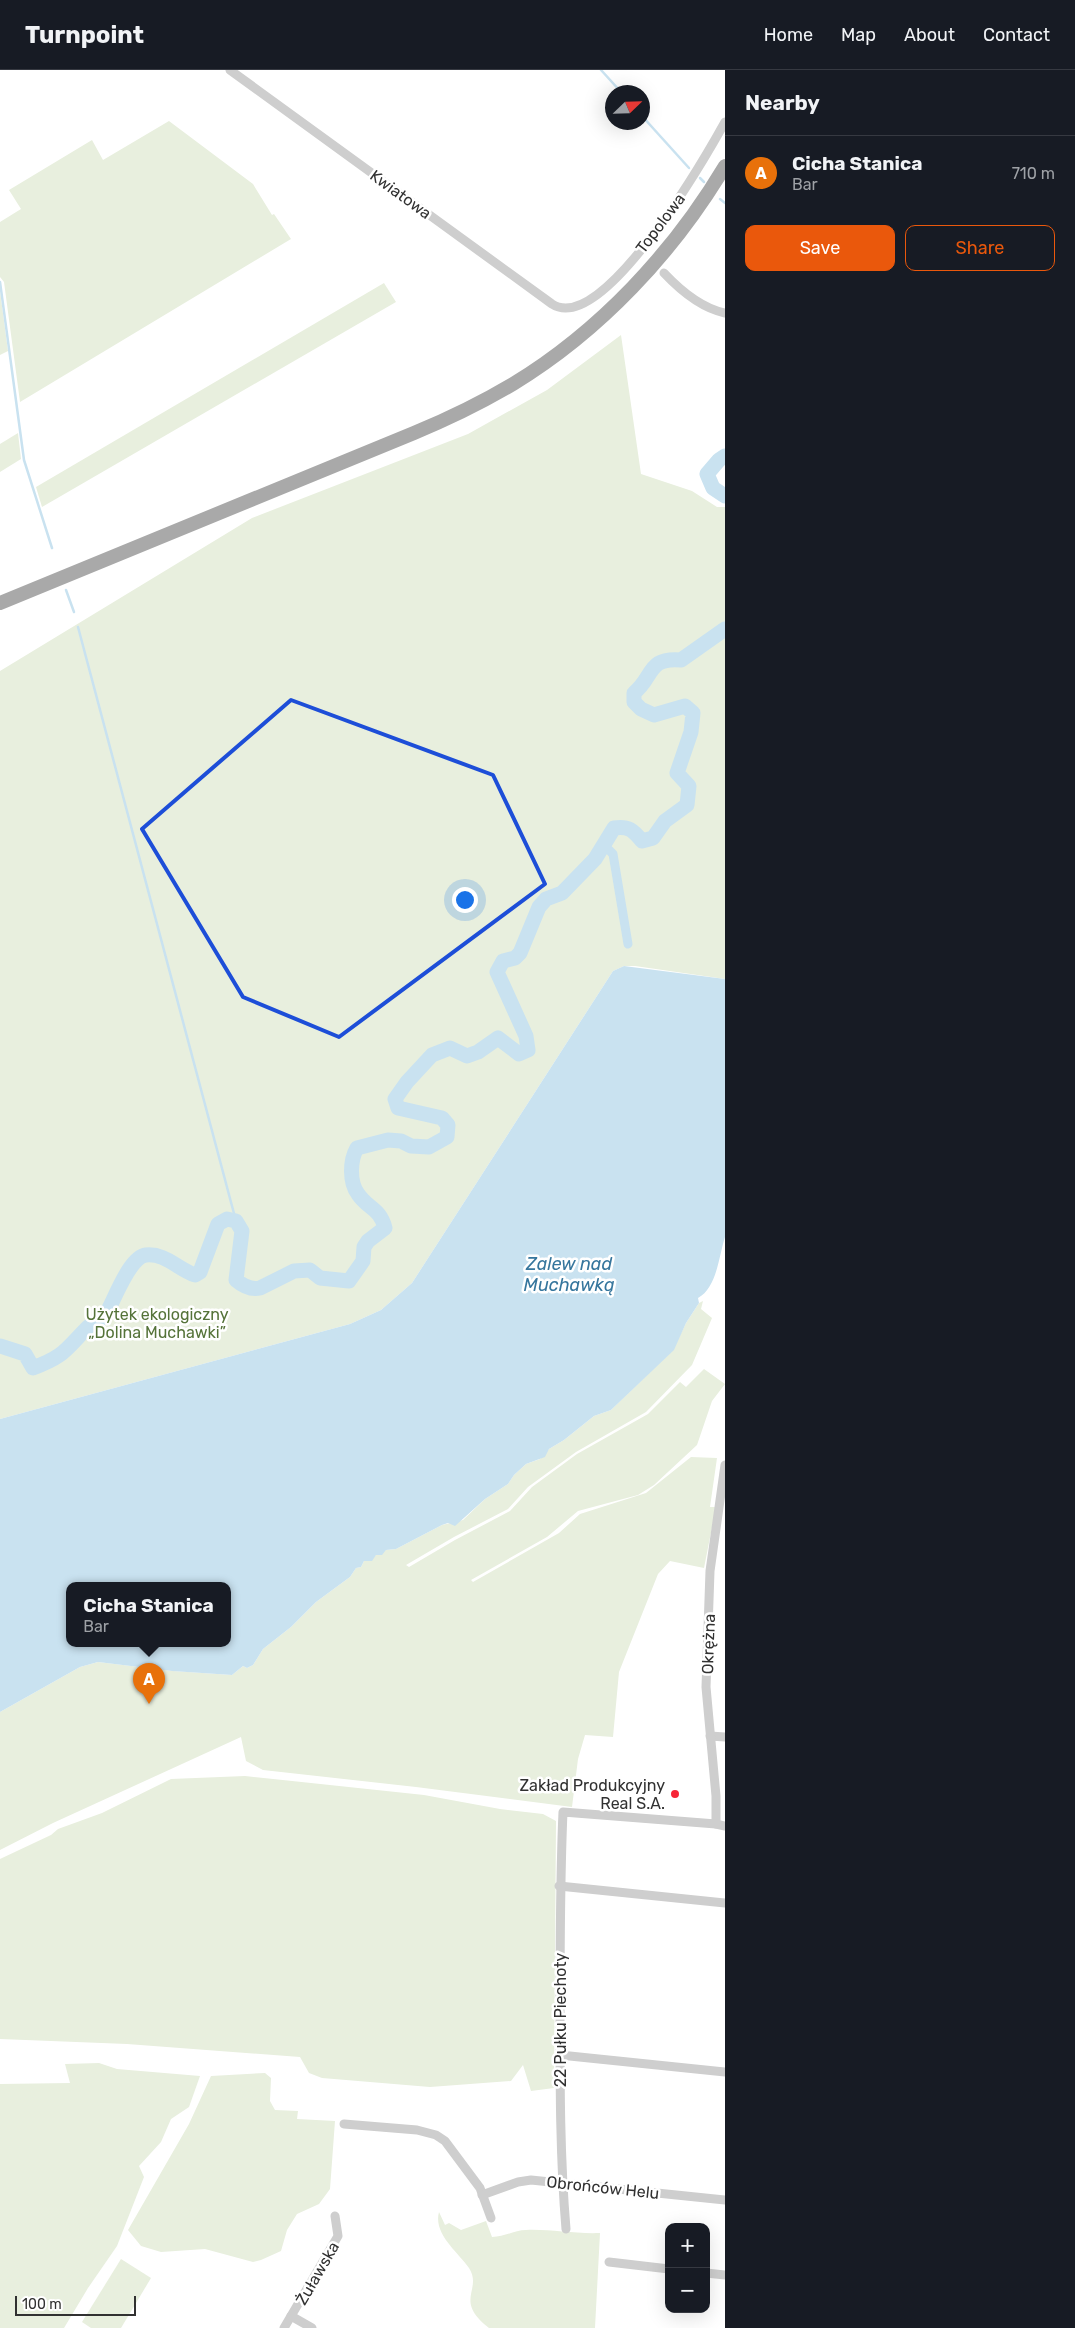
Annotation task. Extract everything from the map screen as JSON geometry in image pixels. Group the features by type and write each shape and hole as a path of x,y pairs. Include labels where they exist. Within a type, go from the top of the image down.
{"main road":[{"path":"0,603 414,433 475,405 513,384 578,336 637,283 686,224 725,166"}],"street":[{"name":"Kwiatowa","path":"230,70 552,304 563,308 575,308"},
{"name":"Topolowa","path":"575,308 590,301 618,276 662,222 686,190 725,122"},
{"path":"664,274 685,293 703,305 725,313"},
{"name":"Okrężna","path":"721,1825 716,1796 706,1687 710,1571 725,1464"},
{"path":"710,1736 725,1737"},
{"name":"22 Pułku Piechoty","path":"566,2229 562,2182 560,2055 559,1886 563,1812 721,1825"},
{"path":"559,1886 725,1903"},
{"path":"560,2055 725,2072"},
{"path":"344,2124 417,2130 435,2134 455,2154 482,2195 491,2218"},
{"name":"Obrońców Helu","path":"482,2195 518,2182 562,2182 725,2200"},
{"name":"Żuławska","path":"284,2328 338,2236 335,2216"},
{"path":"609,2262 665,2269"},
{"path":"710,2273 725,2275"},
{"path":"291,2316 312,2328"}],"highlighted area":[{"path":"291,700 493,775 545,884 339,1037 243,997 142,829"}],"green space":[{"path":"169,121 253,184 272,215 274,214 291,239 20,402 4,282 0,277 0,222 21,209 9,190 92,140 103,160"},
{"path":"384,283 396,302 42,507 36,487"},
{"path":"0,291 8,351 0,355"},
{"name":"Użytek ekologiczny „Dolina Muchawki”","path":"621,335 641,474 692,491 717,507 725,507 725,979 635,966 624,966 613,971 412,1283 381,1310 350,1324 0,1419 0,671 252,518 468,434 547,390"},
{"path":"18,433 21,459 0,472 0,444"},
{"path":"703,1301 701,1309 712,1318 692,1365 646,1412 576,1452 528,1487 508,1509 406,1565 409,1567 510,1511 532,1487 577,1454 648,1414 680,1382 686,1387 704,1369 725,1384 712,1401 697,1445 654,1485 638,1495 578,1511 547,1537 471,1580 473,1582 559,1533 580,1514 646,1493 691,1457 717,1458 710,1507 715,1507 715,1512 704,1568 670,1561 658,1574 619,1672 613,1737 585,1735 578,1759 572,1807 263,1770 246,1761 241,1737 53,1823 0,1850 0,1712 80,1667 98,1662 173,1671 232,1675 243,1666 247,1668 253,1665 263,1649 291,1627 316,1602 350,1577 356,1568 361,1567 364,1561 386,1550 396,1549 442,1525 463,1520 485,1499 508,1484 514,1475 526,1464 540,1459 549,1449 564,1440 594,1416 611,1410 673,1350 686,1323 699,1303"},
{"path":"245,1776 424,1795 500,1809 543,1814 556,1821 554,2088 531,2091 523,2065 511,2081 430,2087 322,2078 309,2073 300,2057 127,2044 0,2039 0,1859 51,1835 58,1829 102,1813 171,1779"},
{"path":"99,2063 117,2069 200,2076 189,2107 171,2119 161,2142 139,2166 144,2177 117,2246 88,2288 64,2328 0,2328 0,2084 70,2083 65,2064"},
{"path":"265,2073 271,2078 270,2101 275,2110 298,2111 297,2119 335,2121 330,2189 319,2204 297,2214 287,2230 281,2251 261,2260 253,2262 205,2249 161,2252 141,2246 128,2230 189,2124 211,2076"},
{"path":"439,2212 445,2225 449,2223 461,2230 486,2221 492,2237 526,2230 600,2233 595,2328 489,2328 478,2318 473,2310 471,2303 472,2276 469,2268 443,2235 438,2220"},
{"path":"121,2259 151,2278 121,2328 91,2328 82,2322"}],"water":[{"name":"Zalew nad Muchawką","path":"624,966 725,979 725,1237 713,1279 709,1287 698,1298 699,1303 686,1323 674,1350 611,1410 594,1416 564,1440 549,1449 545,1457 526,1464 514,1475 508,1484 485,1499 455,1526 448,1523 442,1525 396,1549 386,1550 382,1555 376,1555 372,1561 364,1561 361,1567 356,1568 350,1577 316,1602 291,1627 263,1649 253,1665 247,1668 243,1666 232,1675 172,1671 98,1662 80,1667 0,1712 0,1419 350,1324 381,1310 412,1283 613,971"}],"waterway":[{"path":"601,70 615,85"},
{"path":"650,125 689,168"},
{"path":"700,178 704,182"},
{"path":"720,199 725,203"},
{"path":"0,282 24,460 52,548"},
{"path":"725,456 707,474 713,488 725,496"},
{"path":"66,590 74,612"},
{"path":"78,627 236,1221"},
{"path":"0,1346 25,1354 33,1368 52,1360 64,1352 88,1327 104,1317 128,1271 140,1258 146,1255 159,1256 195,1275 200,1272 218,1224 227,1219 236,1221 242,1231 236,1280 244,1286 260,1288 294,1271 310,1270 320,1278 349,1281 363,1261 364,1247 368,1241 385,1228 377,1212 362,1199 355,1189 352,1165 357,1148 388,1140 401,1141 411,1146 429,1147 447,1137 448,1125 442,1118 398,1108 395,1099 407,1082 432,1055 450,1048 467,1056 478,1052 498,1038 519,1054 528,1050 526,1036 497,972 503,961 515,958 520,953 539,907 546,899 562,893 595,859 614,828 630,830 642,841 653,838 665,821 687,805 689,786 677,773 691,732 693,713 685,706 654,715 641,709 634,702 634,693 656,665 670,660 681,660 725,629"},
{"path":"604,845 613,854 628,944"}],"place":[{"name":"Cicha Stanica","path":"149,1704"},
{"name":"Zakład Produkcyjny Real S.A.","path":"675,1794"}]}
